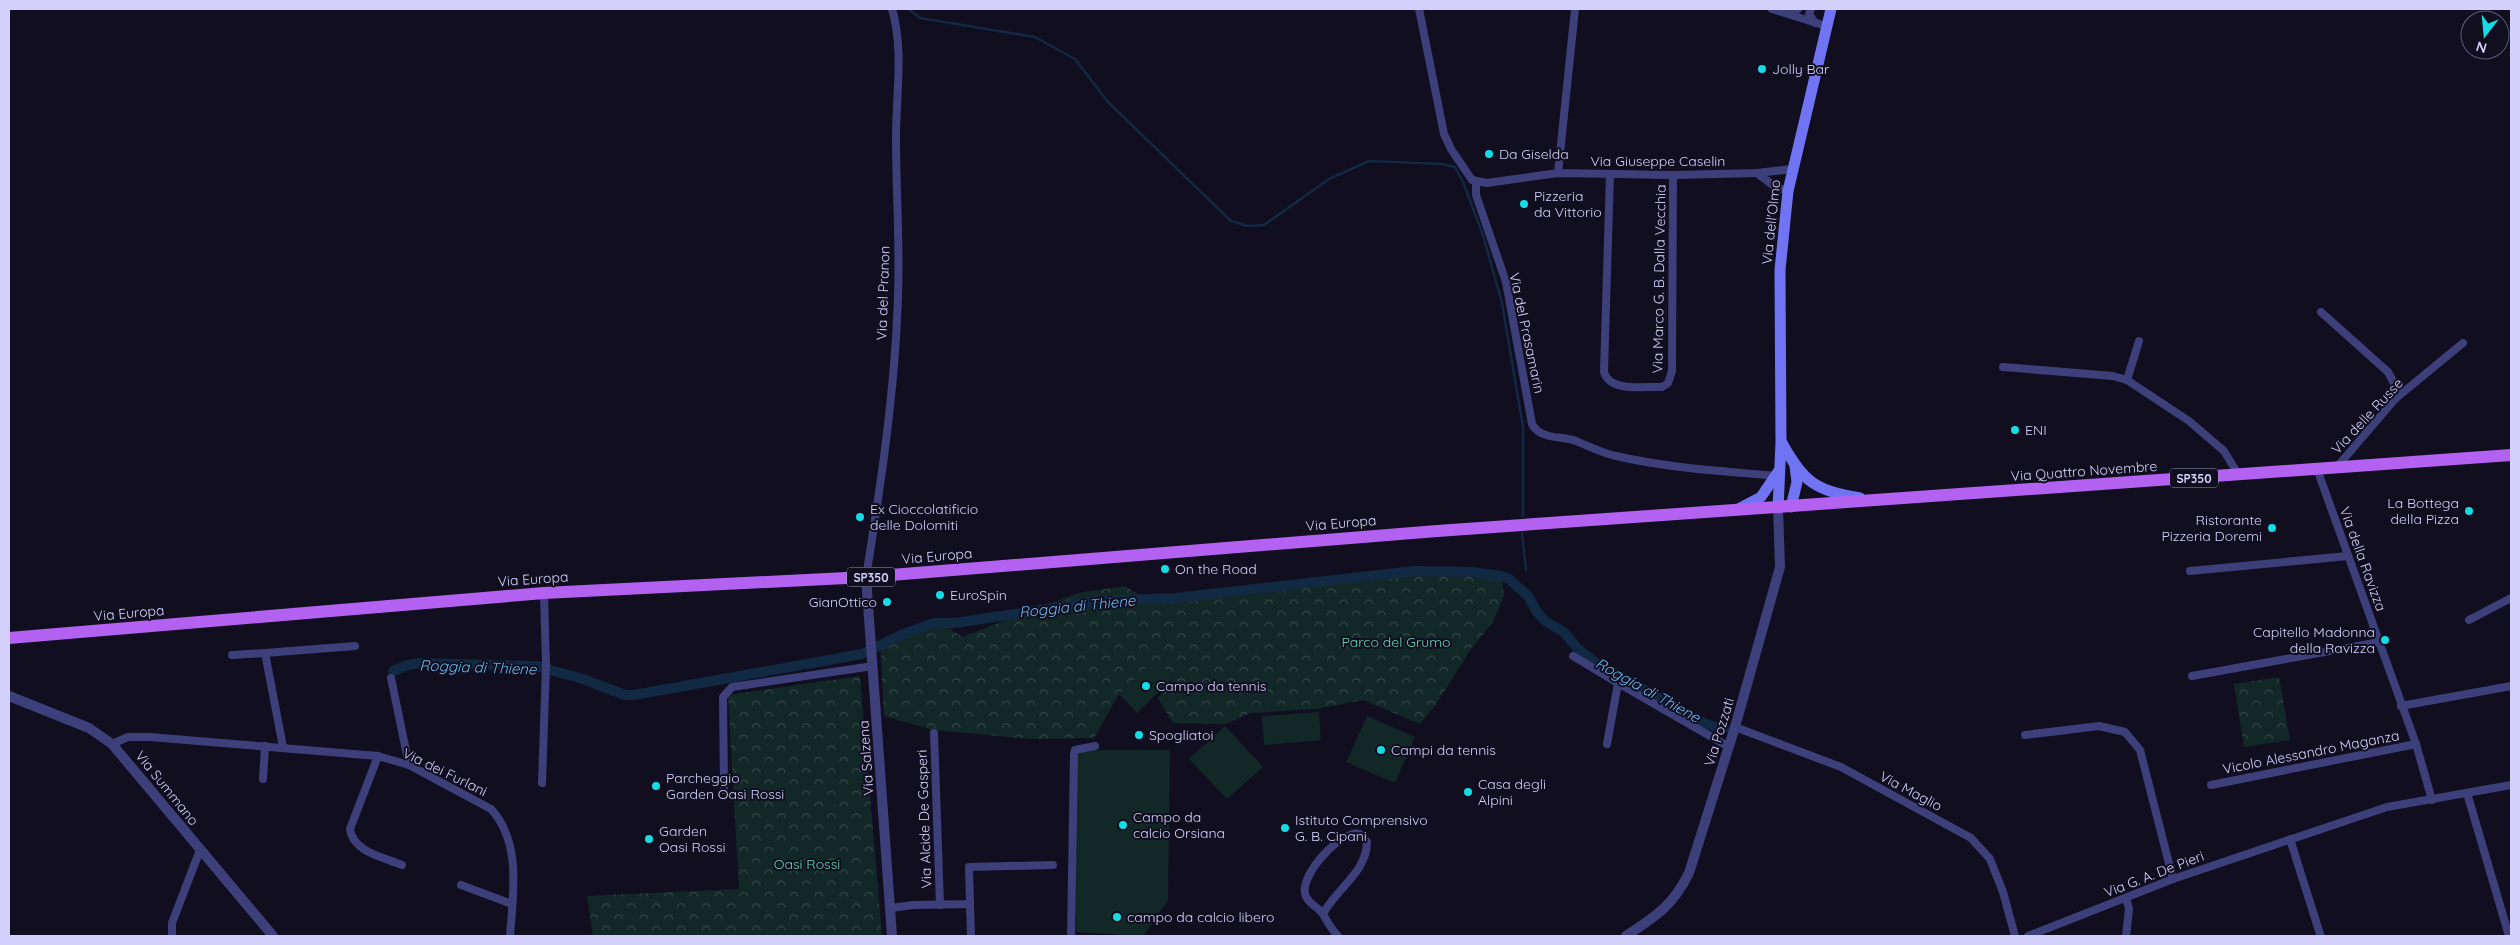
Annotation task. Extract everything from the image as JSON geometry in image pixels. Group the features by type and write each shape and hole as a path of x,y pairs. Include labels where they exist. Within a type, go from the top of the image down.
{"main road":[{"name":"Via dell'Olmo","path":"1734,511 1755,501 1777,476 1780,463 1782,443 1780,270 1788,191 1821,25 1831,9"},
{"name":"Via dell'Olmo","path":"1782,443 1795,466 1811,483 1824,490 1877,501"},
{"name":"Via Quattro Novembre","path":"1784,508 2511,455"},
{"name":"Via dell'Olmo","path":"1780,463 1784,508"},
{"path":"1784,508 1796,482 1795,466"},
{"name":"Via Europa","path":"9,638 544,593 866,577 1446,530 1784,508"}],"street":[{"name":"Via del Pranon","path":"866,577 888,439 898,296 897,59 895,19 892,9"},
{"name":"Via del Prasamarin","path":"1419,9 1444,134 1467,174 1476,182 1476,195 1506,282 1532,424 1535,430 1544,435 1581,443 1615,456 1718,471 1777,476"},
{"path":"1558,172 1575,9"},
{"path":"1776,10 1798,9"},
{"path":"1811,9 1810,14 1821,25"},
{"path":"1776,10 1821,25"},
{"name":"Via Giuseppe Caselin","path":"1476,182 1487,183 1558,172 1673,175 1757,173 1792,169"},
{"path":"1757,173 1774,186 1788,191"},
{"name":"Via Marco G. B. Dalla Vecchia","path":"1610,174 1604,372 1606,378 1616,385 1662,387 1668,383 1672,371 1673,175"},
{"path":"2321,312 2388,372 2396,387 2395,400"},
{"path":"2127,380 2139,341"},
{"name":"Via delle Russe","path":"2337,467 2395,400 2462,343"},
{"path":"2003,367 2113,376 2127,380 2189,421 2224,451 2238,474"},
{"name":"Via della Ravizza","path":"2317,469 2416,744 2432,800"},
{"name":"Via Pozzati","path":"1626,936 1665,910 1679,893 1689,873 1735,728 1780,567 1784,508"},
{"path":"2190,571 2348,556"},
{"name":"Via Salzena","path":"866,577 892,936"},
{"path":"542,783 546,665 544,593"},
{"path":"2469,620 2511,598"},
{"path":"2192,676 2380,642"},
{"path":"232,655 354,646"},
{"path":"266,652 283,747"},
{"path":"1573,656 1729,747"},
{"path":"724,790 722,697 732,687 873,662"},
{"path":"391,678 409,765"},
{"path":"1607,744 1618,683"},
{"path":"2401,706 2511,686"},
{"name":"Via Summano","path":"9,696 89,728 112,744 274,936"},
{"path":"2025,735 2099,726 2125,732 2140,750 2173,879"},
{"name":"Via Maglio","path":"1735,728 1841,767 1971,838 1990,859 2003,892 2015,936"},
{"name":"Via Alcide De Gasperi","path":"934,733 940,905"},
{"name":"Via dei Furlani","path":"112,744 128,737 150,737 378,756 409,765 491,809 501,821 512,853 510,936"},
{"name":"Vicolo Alessandro Maganza","path":"2211,785 2416,744"},
{"path":"263,779 265,746"},
{"path":"1071,936 1074,754 1075,750 1096,746"},
{"path":"378,756 350,829 351,837 356,845 402,865"},
{"name":"Via G. A. De Pieri","path":"2028,936 2173,879 2387,807 2511,785"},
{"path":"2467,793 2509,936"},
{"path":"1323,914 1328,902 1346,884 1364,859 1367,842 1360,834 1350,833 1338,841 1318,861 1307,879 1304,892 1307,899 1323,914 1330,929 1338,936"},
{"path":"2290,839 2320,934"},
{"path":"172,936 172,923 200,850"},
{"path":"971,936 969,867 1053,865"},
{"path":"461,885 512,904"},
{"path":"2126,898 2129,909 2126,936"},
{"path":"891,908 970,904"}],"green space":[{"name":"Parco del Grumo","path":"1451,573 1502,578 1504,596 1493,622 1471,649 1437,703 1420,724 1363,700 1316,709 1251,713 1226,724 1173,723 1158,698 1173,678 1119,694 1094,738 1031,739 933,730 884,716 880,641 912,635 943,624 962,637 1078,593 1125,586 1149,601 1299,589 1307,581 1370,581 1393,574"},
{"name":"Campo da tennis","path":"1155,659 1173,678 1137,713 1119,694"},
{"name":"Oasi Rossi","path":"860,676 882,936 593,936 587,896 739,889 728,695"},
{"path":"2279,677 2290,740 2244,747 2234,684"},
{"path":"1319,712 1321,740 1264,745 1262,716"},
{"name":"Campi da tennis","path":"1367,716 1415,737 1395,783 1346,762"},
{"path":"1225,726 1263,767 1227,799 1189,759"},
{"name":"Campo da calcio Orsiana","path":"1075,750 1170,750 1168,901 1143,936 1076,932"}],"waterway":[{"path":"908,9 920,18 1035,37 1075,59 1108,102 1231,221 1248,226 1264,225 1329,179 1369,161 1442,164 1455,167 1463,182 1483,235 1502,303 1523,427 1523,516"},
{"path":"1522,533 1526,570"},
{"name":"Roggia di Thiene","path":"393,671 419,663 536,666 583,679 625,695 634,695 862,654 901,635 934,623 955,623 1099,601 1175,598 1414,571 1471,572 1501,576 1509,579 1528,596 1537,612 1545,621 1564,632 1577,648 1595,662 1700,721 1724,729"}],"place":[{"name":"Jolly Bar","path":"1762,69"},
{"name":"Da Giselda","path":"1489,154"},
{"name":"Pizzeria da Vittorio","path":"1524,204"},
{"name":"ENI","path":"2015,430"},
{"name":"La Bottega della Pizza","path":"2469,511"},
{"name":"Ex Cioccolatificio delle Dolomiti","path":"860,517"},
{"name":"Ristorante Pizzeria Doremi","path":"2272,528"},
{"name":"On the Road","path":"1165,569"},
{"name":"EuroSpin","path":"940,595"},
{"name":"GianOttico","path":"887,602"},
{"name":"Capitello Madonna della Ravizza","path":"2385,640"},
{"name":"Campo da tennis","path":"1146,686"},
{"name":"Spogliatoi","path":"1139,735"},
{"name":"Campi da tennis","path":"1381,750"},
{"name":"Parcheggio Garden Oasi Rossi","path":"656,786"},
{"name":"Casa degli Alpini","path":"1468,792"},
{"name":"Campo da calcio Orsiana","path":"1123,825"},
{"name":"Istituto Comprensivo G. B. Cipani","path":"1285,828"},
{"name":"Garden Oasi Rossi","path":"649,839"},
{"name":"campo da calcio libero","path":"1117,917"}]}
